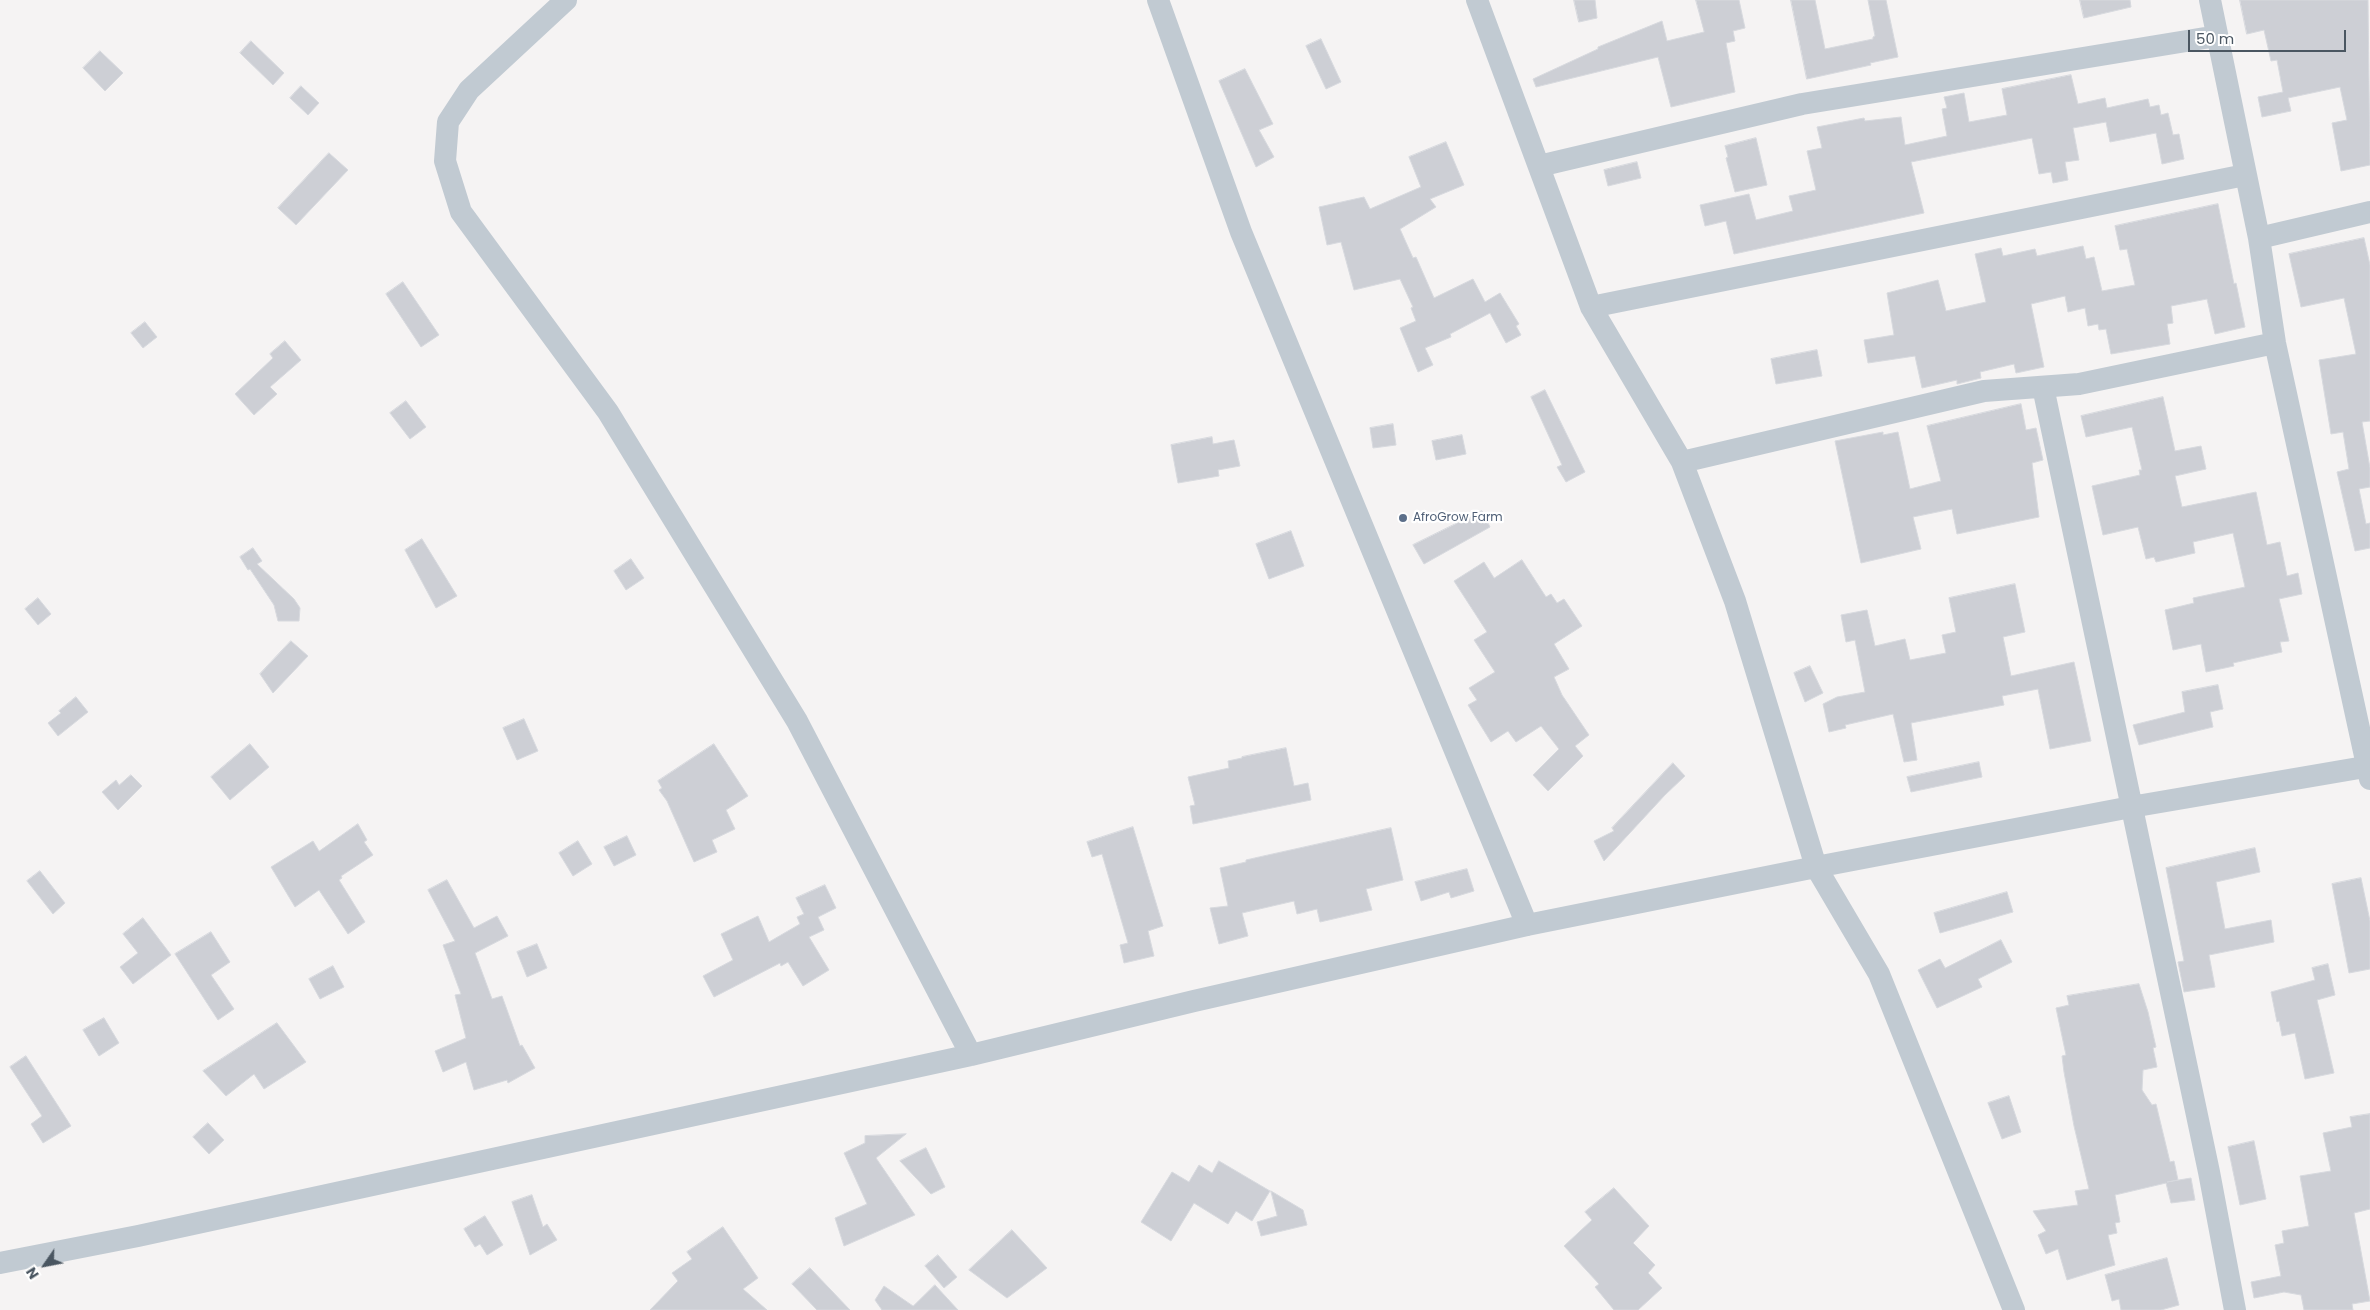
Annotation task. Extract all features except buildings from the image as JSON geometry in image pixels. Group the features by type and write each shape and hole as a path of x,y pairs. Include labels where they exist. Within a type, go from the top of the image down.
{"street":[{"path":"566,0 469,90 448,122 445,161 461,212 608,412 797,721 971,1055"},
{"path":"1158,0 1241,232 1527,925"},
{"path":"1477,0 1591,307 1682,462 1735,601 1816,867 1879,974 2014,1310"},
{"path":"0,1263 138,1236 971,1055 1194,1001 1527,925 1816,867 2132,807 2369,771 2275,343 2259,238 2210,0"},
{"path":"1539,166 1802,104 2217,36"},
{"path":"1591,307 2245,175"},
{"path":"2259,238 2370,212"},
{"path":"1682,462 1984,392 2079,384 2275,343"},
{"path":"2043,387 2208,1172 2235,1310"}],"place":[{"name":"AfroGrow Farm","path":"1403,518"}]}
